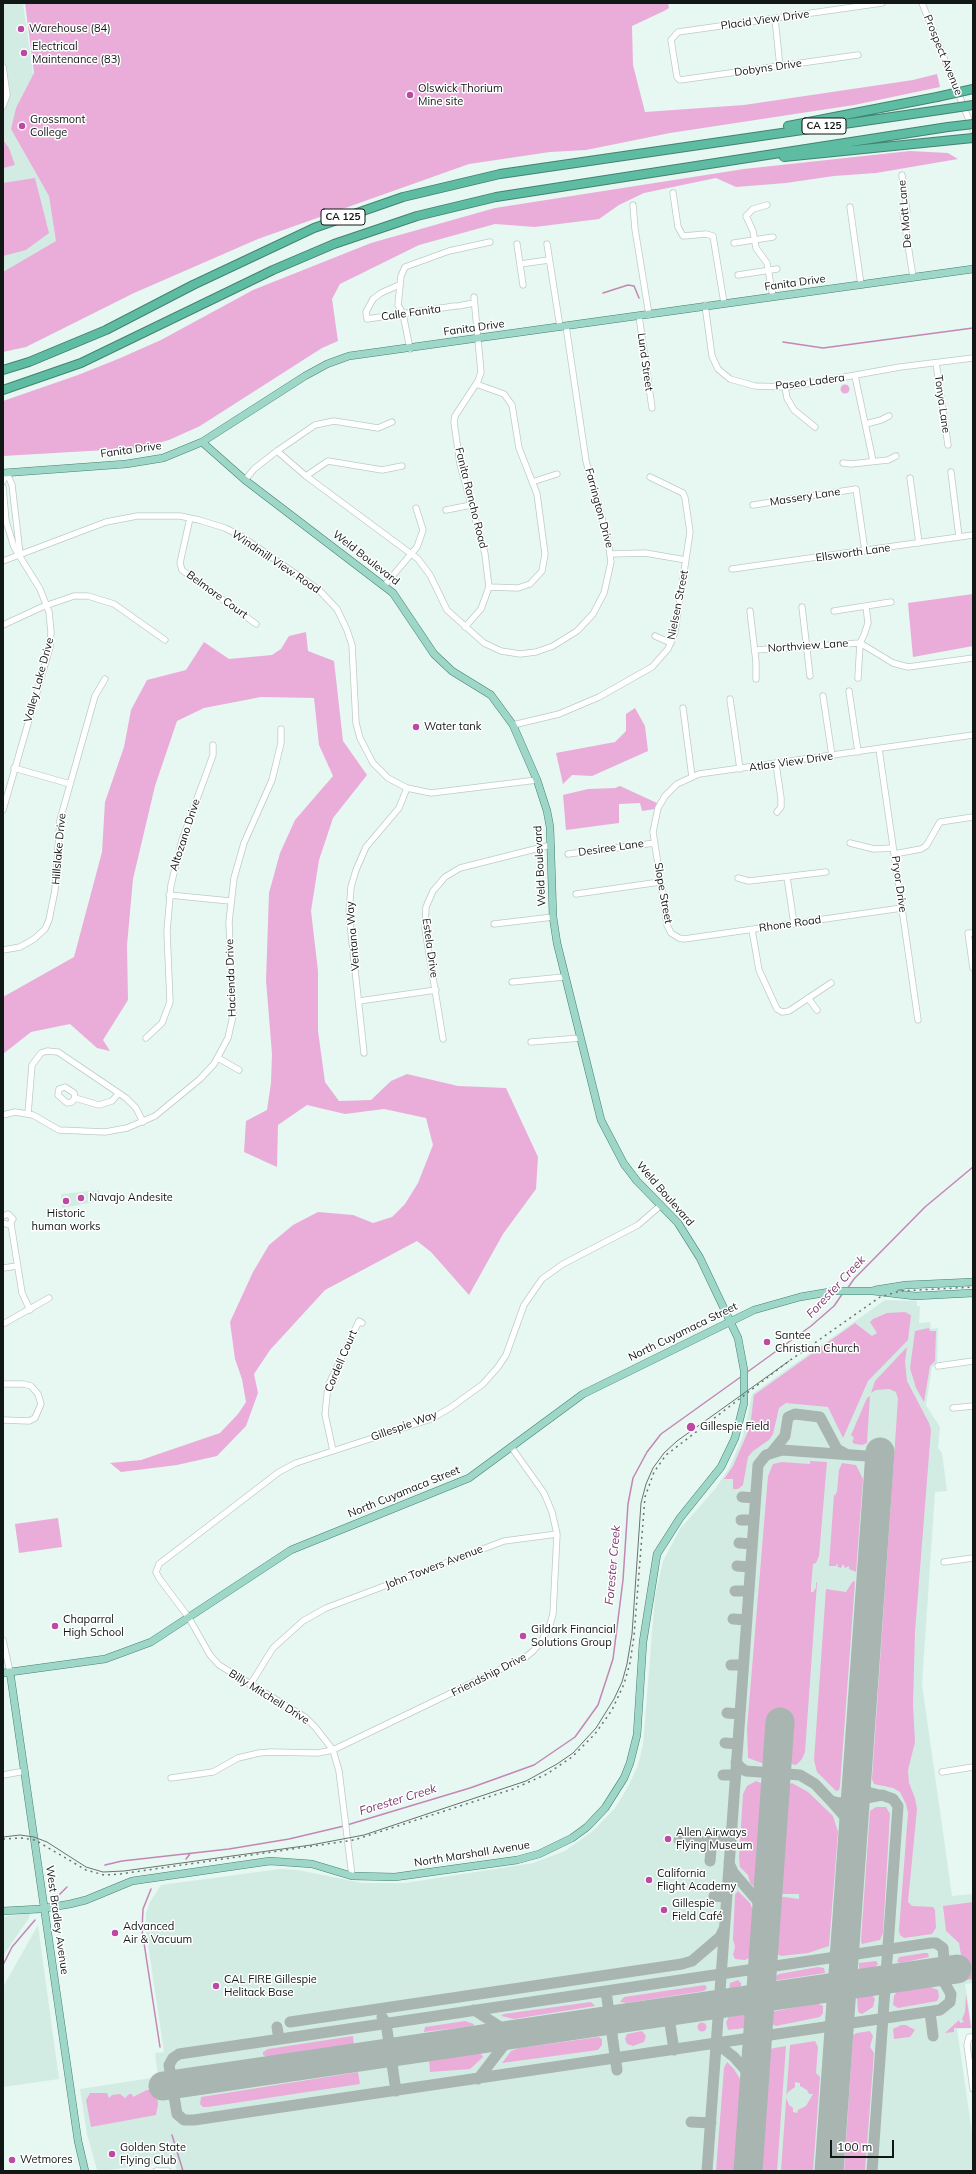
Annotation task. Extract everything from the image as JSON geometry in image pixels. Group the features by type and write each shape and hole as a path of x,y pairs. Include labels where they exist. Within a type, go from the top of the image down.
{"highway":[{"path":"709,143 973,89"},
{"name":"CA 125","path":"3,370 29,362 106,330 226,269 314,228 403,197 500,174 973,105"},
{"name":"CA 125","path":"3,390 81,364 273,270 346,239 399,222 496,196 973,124"},
{"path":"953,141 973,138"},
{"path":"740,159 753,160 929,142 973,142"}],"main road":[{"name":"Fanita Drive","path":"5,473 126,464 154,460 202,442 327,364 349,356 410,349 478,338 649,315 705,305 973,269"},
{"name":"Weld Boulevard","path":"202,442 245,480 393,593 405,608 417,631 434,654 452,671 491,695 513,725 537,780 547,811 551,845 553,917 564,977 596,1104 611,1143 637,1181 661,1205 690,1242 730,1320"},
{"name":"North Cuyamaca Street","path":"873,1291 899,1286 973,1282"},
{"name":"North Cuyamaca Street","path":"7,1672 105,1659 151,1642 291,1550 469,1478 512,1448 558,1410 583,1394 730,1320 780,1302 835,1291 873,1291 914,1296 973,1293"},
{"name":"North Marshall Avenue","path":"3,1911 44,1909 86,1900 132,1881 270,1861 312,1864 352,1876 395,1877 517,1860 539,1854 572,1838 587,1827 605,1808 624,1778 630,1764 637,1737 643,1642 657,1554 680,1518 713,1479 728,1456 739,1427 744,1389 743,1363 738,1338 730,1320"},
{"name":"West Bradley Avenue","path":"7,1672 25,1771 78,2142 86,2171"}],"street":[{"name":"Placid View Drive","path":"678,80 671,40 673,35 678,32 882,3"},
{"name":"Prospect Avenue","path":"922,3 973,130"},
{"path":"775,19 780,67"},
{"name":"Dobyns Drive","path":"678,80 858,55"},
{"path":"3,67 7,95 3,106"},
{"name":"De Mott Lane","path":"902,174 907,212 903,213 913,277"},
{"path":"673,193 678,227 683,236 706,234 713,236 724,303"},
{"path":"633,205 636,235 649,315"},
{"path":"767,205 753,209 746,216 753,231 756,248 767,263 773,297"},
{"path":"850,207 861,285"},
{"path":"734,242 773,237"},
{"path":"410,349 403,314 398,305 399,285 405,268 448,251 490,242"},
{"path":"517,244 523,285"},
{"name":"Farrington Drive","path":"277,451 306,476 410,553 426,569 447,610 484,643 507,652 532,653 559,643 582,626 597,607 608,578 611,554 586,461 563,326 547,244"},
{"path":"520,264 549,260"},
{"path":"738,275 777,268"},
{"name":"Calle Fanita","path":"399,285 380,293 373,299 366,312 367,319 456,306 474,300"},
{"name":"Fanita Rancho Road","path":"465,627 481,609 489,587 485,554 460,464 454,422 455,416 476,384 482,369 474,300"},
{"name":"Paseo Ladera","path":"705,305 712,356 718,369 730,379 755,386 785,386 856,376 900,367 973,358"},
{"name":"Lund Street","path":"639,316 652,408"},
{"name":"Tonya Lane","path":"936,363 948,446"},
{"path":"856,376 873,461"},
{"path":"476,384 504,394 510,400 519,448 537,494 545,554 543,567 537,578 526,586 518,588 489,587"},
{"path":"785,386 787,398 794,410 815,427"},
{"path":"866,424 889,416"},
{"path":"245,480 254,469 277,451 319,424 334,421 378,428 392,422"},
{"path":"843,463 851,464 888,460 896,456"},
{"path":"306,476 328,461 382,470 402,466"},
{"path":"951,472 959,537"},
{"path":"3,481 5,473"},
{"name":"Valley Lake Drive","path":"5,473 12,485 20,555"},
{"path":"532,482 557,474"},
{"name":"Nielsen Street","path":"513,725 559,714 599,697 652,667 665,654 675,632 690,537 684,495 681,491 650,477"},
{"path":"910,478 919,543"},
{"name":"Valley Lake Drive","path":"3,487 6,521 14,547 20,555 27,571 40,589 47,605 51,626 50,647 3,810"},
{"name":"Massery Lane","path":"753,505 856,489 865,551"},
{"path":"446,510 471,505"},
{"path":"384,586 410,553 417,547 423,530 416,508"},
{"name":"Windmill View Road","path":"3,561 116,520 153,515 190,518 216,525 241,536 319,590 333,604 344,622 352,646 356,724 362,744 373,763 383,773 407,788 419,792 438,793 537,780"},
{"name":"Belmore Court","path":"190,518 180,563 182,570 256,624"},
{"name":"Ellsworth Lane","path":"732,569 973,535"},
{"path":"611,554 645,553 686,560"},
{"path":"3,625 47,605 74,596 101,599 114,604 165,640"},
{"path":"834,611 891,602"},
{"path":"858,678 860,643 867,627 866,606"},
{"path":"802,607 810,676"},
{"path":"750,612 755,650 756,679"},
{"path":"655,636 671,643"},
{"name":"Northview Lane","path":"755,650 807,645 860,643 893,664 908,667 973,658"},
{"name":"Hillslake Drive","path":"3,950 20,947 34,940 45,930 49,920 56,890 60,820 95,696 105,679"},
{"path":"849,691 858,752"},
{"path":"823,696 832,756"},
{"path":"730,699 740,769"},
{"path":"682,708 692,777"},
{"name":"Hacienda Drive","path":"3,1115 15,1112 28,1114 59,1130 105,1132 127,1128 143,1122 166,1108 205,1074 218,1058 228,1038 234,1008 229,945 230,901 237,866 244,843 272,780 281,743 281,730"},
{"name":"Atlas View Drive","path":"655,843 654,822 658,808 665,796 677,784 692,777 973,735"},
{"name":"Altozano Drive","path":"146,1038 162,1023 170,1002 167,931 169,895 178,851 213,755 213,745"},
{"name":"Pryor Drive","path":"879,749 918,1020"},
{"path":"776,764 781,798 781,807 777,812"},
{"path":"14,768 70,784"},
{"name":"Ventana Way","path":"364,1053 349,914 351,887 356,870 366,847 399,808 407,788"},
{"path":"850,843 874,849 894,851 921,849 926,846 940,822 973,817"},
{"name":"Desiree Lane","path":"568,854 655,843"},
{"name":"Slope Street","path":"655,843 667,925 671,932 679,938"},
{"name":"Estela Drive","path":"443,1039 425,919 428,901 436,886 444,877 460,868 551,845"},
{"path":"738,878 749,881 781,876 787,877 826,872"},
{"path":"787,877 794,924"},
{"path":"576,894 660,882"},
{"path":"169,895 230,901"},
{"name":"Rhone Road","path":"679,938 684,939 752,930 902,908"},
{"path":"494,924 553,917"},
{"path":"752,930 759,970 777,1009 782,1012 789,1011 831,983"},
{"path":"971,933 973,968"},
{"path":"512,982 564,977"},
{"path":"359,1001 436,990"},
{"path":"808,998 817,1010"},
{"path":"531,1042 580,1038"},
{"path":"28,1114 32,1066 41,1053 47,1050 58,1052 119,1093 133,1104 143,1122"},
{"path":"218,1058 239,1070"},
{"path":"75,1098 94,1105 102,1105 112,1101 119,1093"},
{"name":"Gillespie Way","path":"161,1562 279,1472 296,1463 432,1418 483,1384 506,1355 524,1305 542,1279 563,1264 638,1225 661,1205"},
{"path":"3,1216 6,1214 11,1216 13,1221 11,1224 22,1293 30,1310"},
{"path":"3,1223 6,1225 11,1224"},
{"path":"3,1268 17,1266"},
{"path":"3,1324 49,1298"},
{"name":"Cordell Court","path":"332,1451 325,1414 328,1386 359,1321 362,1323"},
{"path":"938,1366 973,1361"},
{"path":"3,1384 27,1385 34,1389 39,1397 40,1404 35,1418 26,1422 3,1420"},
{"path":"953,1408 973,1406"},
{"path":"512,1448 544,1493 552,1512 557,1534"},
{"name":"John Towers Avenue","path":"250,1685 273,1648 303,1621 326,1608 504,1541 557,1534"},
{"name":"Friendship Drive","path":"171,1778 213,1772 238,1758 259,1753 318,1753 333,1750 526,1657 540,1643 549,1628 553,1614 557,1534"},
{"path":"944,1562 973,1558"},
{"name":"Billy Mitchell Drive","path":"161,1562 156,1572 159,1578 189,1618 210,1655 219,1665 308,1719 333,1750 339,1771 352,1876"},
{"path":"3,1640 7,1672"},
{"path":"942,1772 973,1767"},
{"path":"3,1774 25,1771"},
{"path":"971,2037 967,2045 973,2089"},
{"path":"156,2171 168,2171"}],"shaded area":[{"name":"Grossmont College","path":"3,3 23,3 58,248 3,273"},
{"path":"25,3 668,3 669,8 632,26 633,65 645,112 744,105 913,80 937,74 940,87 854,105 670,133 586,150 550,152 469,164 258,239 134,293 26,347 3,352 3,272 56,241 49,196 11,129 16,108 34,73"},
{"path":"3,140 9,148 15,165 3,168"},
{"path":"910,151 948,153 958,159 876,173 736,187 716,178 644,193 619,205 599,219 535,227 495,224 419,245 340,284 332,299 338,341 322,348 200,426 169,440 140,448 3,456 3,401 78,375 118,359 161,340 253,290 371,243 495,208 744,169"},
{"path":"35,178 49,233 26,250 3,256 3,183"},
{"path":"845,384 850,389 845,394 840,389"},
{"path":"973,594 973,646 913,657 908,603"},
{"path":"306,632 308,651 334,661 343,741 367,775 333,818 319,860 311,911 318,971 318,1031 325,1082 339,1101 371,1100 391,1081 407,1074 458,1086 506,1088 538,1157 536,1189 503,1234 469,1295 431,1252 417,1241 325,1290 270,1350 254,1374 258,1393 246,1426 217,1456 177,1465 121,1472 110,1463 141,1460 220,1433 238,1414 246,1402 242,1379 235,1359 230,1322 253,1272 269,1245 293,1225 318,1212 353,1215 373,1223 392,1217 405,1204 418,1183 433,1145 426,1118 384,1109 345,1114 307,1105 278,1125 277,1167 244,1152 246,1121 267,1110 271,1083 272,1054 266,980 269,893 280,853 295,820 333,776 319,745 314,698 261,697 204,708 177,721 155,786 133,879 127,945 128,1000 103,1040 110,1051 97,1048 70,1024 31,1032 3,1054 3,997 74,957 102,852 105,802 124,747 131,710 147,680 186,670 204,642 229,659 272,655 281,649 289,636"},
{"path":"635,708 645,726 648,751 592,776 572,775 563,784 556,753 615,742 626,731 626,714"},
{"path":"620,786 657,803 655,809 642,811 640,803 619,804 619,823 566,830 563,795 588,789 615,788"},
{"name":"Navajo Andesite","path":"99,1190 100,1201 62,1208 61,1194"},
{"name":"Gillespie Field","path":"885,1300 917,1301 917,1306 920,1306 919,1323 930,1322 931,1329 938,1328 937,1362 932,1367 926,1405 940,1427 938,1448 942,1453 947,1491 935,1492 922,1684 952,1896 973,1894 973,1983 965,1984 972,2028 957,2029 973,2139 973,2171 177,2171 174,2161 101,2171 97,2170 87,2134 80,2089 158,2077 155,2053 164,2052 146,1931 146,1914 150,1902 161,1885 280,1869 298,1870 362,1883 405,1883 533,1863 565,1851 594,1830 615,1808 628,1787 638,1765 643,1745 655,1596 663,1561 680,1529 715,1489 729,1468 743,1436 752,1394"},
{"path":"905,1312 911,1315 908,1340 868,1381 843,1438 828,1407 786,1403 779,1408 773,1434 769,1440 753,1451 748,1457 743,1485 738,1489 733,1489 733,1479 724,1479 733,1466 750,1427 754,1395 855,1323 872,1336 877,1333 870,1322 873,1319 887,1313"},
{"path":"929,1328 930,1331 936,1331 935,1361 930,1366 924,1402 916,1388 910,1368 915,1331"},
{"path":"907,1347 905,1362 907,1381 929,1423 931,1430 915,1632 913,1705 915,1742 908,1770 909,1783 915,1798 917,1809 908,1902 912,1906 933,1907 935,1910 936,1928 932,1934 904,1938 900,1935 899,1930 908,1813 906,1804 900,1792 893,1788 874,1784 872,1779 898,1399 896,1392 889,1389 876,1390 871,1393 875,1381"},
{"path":"870,1396 867,1443 862,1445 855,1444 852,1442 854,1438 851,1435 867,1398"},
{"path":"810,1461 827,1462 819,1556 816,1563 813,1564 811,1587 811,1592 813,1592 816,1588 816,1582 817,1583 805,1752 802,1759 796,1765 787,1763 789,1721 773,1718 771,1722 768,1759 762,1763 748,1758 747,1728 768,1476 773,1464 782,1462 810,1464"},
{"path":"842,1463 856,1465 863,1479 856,1572 849,1569 849,1566 845,1568 843,1564 841,1568 838,1567 837,1563 836,1566 829,1566 834,1494 835,1496 837,1491 839,1470"},
{"path":"58,1518 62,1547 19,1553 15,1524"},
{"path":"853,1581 855,1582 840,1786 839,1790 836,1791 817,1772 814,1760 826,1589 846,1592"},
{"path":"756,1781 763,1784 764,1793 757,1890 750,1883 748,1875 740,1867 739,1857 743,1794 747,1786"},
{"path":"792,1783 808,1792 833,1816 838,1832 829,1946 808,1953 781,1956 776,1953 774,1944 777,1896 799,1899 799,1894 777,1894 784,1790"},
{"path":"876,1807 886,1807 890,1814 883,1933 880,1940 862,1944 870,1811"},
{"path":"738,1891 750,1903 755,1915 753,1952 751,1957 745,1960 735,1959 733,1955 735,1947 733,1939 735,1895"},
{"path":"973,1902 973,1979 965,1980 959,1943 946,1931 943,1906"},
{"path":"30,1913 29,1918 3,1956 3,1917"},
{"path":"38,1925 59,2079 3,2087 3,1987"},
{"path":"928,1953 929,1957 901,1963 897,1962 899,1957"},
{"path":"876,1961 878,1964 875,1967 859,1970 859,1963"},
{"path":"818,1967 824,1968 825,1973 773,1981 774,1977 779,1974"},
{"path":"738,1980 741,1983 741,1986 729,1990 730,1983"},
{"path":"705,1985 707,1988 704,1991 627,2003 620,2002 624,1997"},
{"path":"930,1987 938,1990 939,1997 937,2001 898,2008 893,2005 894,1996 897,1991"},
{"path":"966,1994 971,2028 954,2028 954,2032 945,2033 959,2020 960,2023 964,2022 962,2019 965,2012"},
{"path":"872,1995 875,1999 873,2007 862,2014 858,2012 857,1998"},
{"path":"591,2002 595,2006 514,2019 501,2016 504,2014"},
{"path":"817,2003 823,2006 823,2013 820,2017 776,2026 769,2023 771,2012"},
{"path":"747,2014 748,2020 745,2028 728,2030 726,2022 729,2017"},
{"path":"465,2021 474,2024 473,2026 424,2032 425,2027"},
{"path":"702,2022 707,2027 702,2032 697,2027"},
{"path":"901,2025 906,2025 915,2030 910,2037 894,2039 893,2029"},
{"path":"642,2031 646,2036 644,2042 633,2046 627,2044 625,2039 627,2034"},
{"path":"870,2031 873,2036 870,2047 874,2053 865,2171 844,2171 853,2035"},
{"path":"353,2036 354,2045 268,2057 263,2055 263,2052 268,2049"},
{"path":"599,2037 602,2039 602,2045 598,2050 502,2063 511,2051 519,2048"},
{"path":"815,2041 818,2047 816,2073 820,2077 813,2171 781,2171 786,2098 789,2105 793,2108 793,2112 797,2113 798,2110 806,2106 813,2094 809,2094 807,2090 800,2086 800,2083 795,2082 795,2087 788,2092 786,2096 790,2045"},
{"path":"786,2046 777,2171 757,2171 766,2055 769,2049"},
{"path":"480,2053 483,2057 470,2069 430,2072 429,2060"},
{"path":"727,2062 734,2069 740,2079 743,2093 738,2171 716,2171 724,2068"},
{"path":"358,2072 360,2084 208,2107 203,2107 200,2104 201,2097"},
{"path":"147,2090 156,2090 158,2104 156,2115 91,2127 86,2100 90,2093 107,2093 109,2098 112,2095 120,2094 125,2098 129,2094 132,2094 133,2097"}],"waterway":[{"path":"603,293 628,285 634,286 639,298"},
{"path":"783,342 823,348 973,328"},
{"name":"Forester Creek","path":"847,1289 854,1279 925,1207 973,1167"},
{"name":"Forester Creek","path":"746,1373 811,1326 834,1306 843,1293"},
{"name":"Forester Creek","path":"347,1825 470,1788 534,1765 575,1737 598,1705 613,1659 623,1580 628,1504 633,1478 647,1452 661,1434 742,1376"},
{"name":"Forester Creek","path":"105,1865 122,1861 229,1849 289,1839 344,1826"},
{"name":"Forester Creek","path":"186,1859 190,1854"},
{"name":"Forester Creek","path":"57,1897 67,1887"},
{"path":"151,1889 143,1909 142,1930 160,2047"},
{"name":"Forester Creek","path":"3,1965 12,1947 35,1920"},
{"path":"172,2135 183,2171"}],"taxiway":[{"path":"772,1452 785,1436 788,1417 795,1414 820,1417 837,1449 846,1454"},
{"path":"707,2171 758,1465 766,1455 782,1450 880,1457"},
{"path":"742,1497 755,1498"},
{"path":"741,1520 754,1520"},
{"path":"739,1543 752,1544"},
{"path":"737,1566 750,1567"},
{"path":"735,1591 749,1591"},
{"path":"733,1619 747,1620"},
{"path":"731,1665 743,1665"},
{"path":"727,1713 740,1714"},
{"path":"860,1739 858,1780 867,1792 879,1795"},
{"path":"725,1743 738,1744"},
{"path":"736,1762 746,1771 800,1775 815,1784 831,1801 840,1803 882,1795 893,1799 898,1806 872,2171"},
{"path":"723,1775 736,1775"},
{"path":"854,1834 857,1809 860,1803 867,1798"},
{"path":"831,1801 845,1817 851,1830 849,1877"},
{"path":"710,1861 712,1839 731,1841"},
{"path":"679,1840 712,1842"},
{"path":"729,1863 733,1872 761,1905 764,1912 761,1966"},
{"path":"714,1896 726,1897"},
{"path":"290,2022 682,1964 692,1961 720,1937 724,1929"},
{"path":"931,1943 936,1943 943,1948 944,1960 940,1966 925,1973 944,1982 951,1994 950,2002 940,2010 194,2120 184,2120 177,2114 169,2065 173,2058 179,2054 931,1943"},
{"path":"606,1991 617,2070"},
{"path":"474,2010 505,2030 521,2033"},
{"path":"668,2011 674,2050"},
{"path":"930,2012 933,2036"},
{"path":"382,2017 386,2023 396,2091"},
{"path":"277,2027 279,2039"},
{"path":"478,2079 508,2040 521,2033"},
{"path":"716,2043 734,2057 754,2080"},
{"path":"691,2122 711,2123"}],"runway":[{"path":"829,2171 880,1452"},
{"path":"748,2171 780,1722"},
{"path":"163,2086 957,1969"}],"tram line":[{"path":"3,1837 20,1835 34,1837 47,1842 86,1867 103,1872 124,1871 311,1845 364,1835 526,1781 557,1764 573,1753 596,1728 614,1699 622,1682 627,1664 632,1634 641,1503 646,1484 653,1468 664,1453 677,1441 789,1361"}],"railway":[{"path":"3,1839 21,1838 35,1840 86,1870 104,1875 120,1874 354,1840 513,1789 547,1774 572,1757 595,1734 612,1710 624,1684 630,1663 634,1636 645,1497 654,1472 666,1455 789,1361 880,1297 900,1291 973,1287"}],"place":[{"name":"Warehouse (84)","path":"21,29"},
{"name":"Electrical Maintenance (83)","path":"24,53"},
{"name":"Olswick Thorium Mine site","path":"410,95"},
{"name":"Grossmont College","path":"22,126"},
{"name":"Water tank","path":"416,727"},
{"name":"Navajo Andesite","path":"81,1198"},
{"name":"Historic human works","path":"66,1201"},
{"name":"Santee Christian Church","path":"767,1342"},
{"name":"Gillespie Field","path":"691,1427"},
{"name":"Chaparral High School","path":"55,1626"},
{"name":"Gildark Financial Solutions Group","path":"523,1636"},
{"name":"Allen Airways Flying Museum","path":"668,1839"},
{"name":"California Flight Academy","path":"649,1880"},
{"name":"Gillespie Field Café","path":"664,1910"},
{"name":"Advanced Air & Vacuum","path":"115,1933"},
{"name":"CAL FIRE Gillespie Helitack Base","path":"216,1986"},
{"name":"Golden State Flying Club","path":"112,2154"},
{"name":"Wetmores","path":"12,2160"}]}
